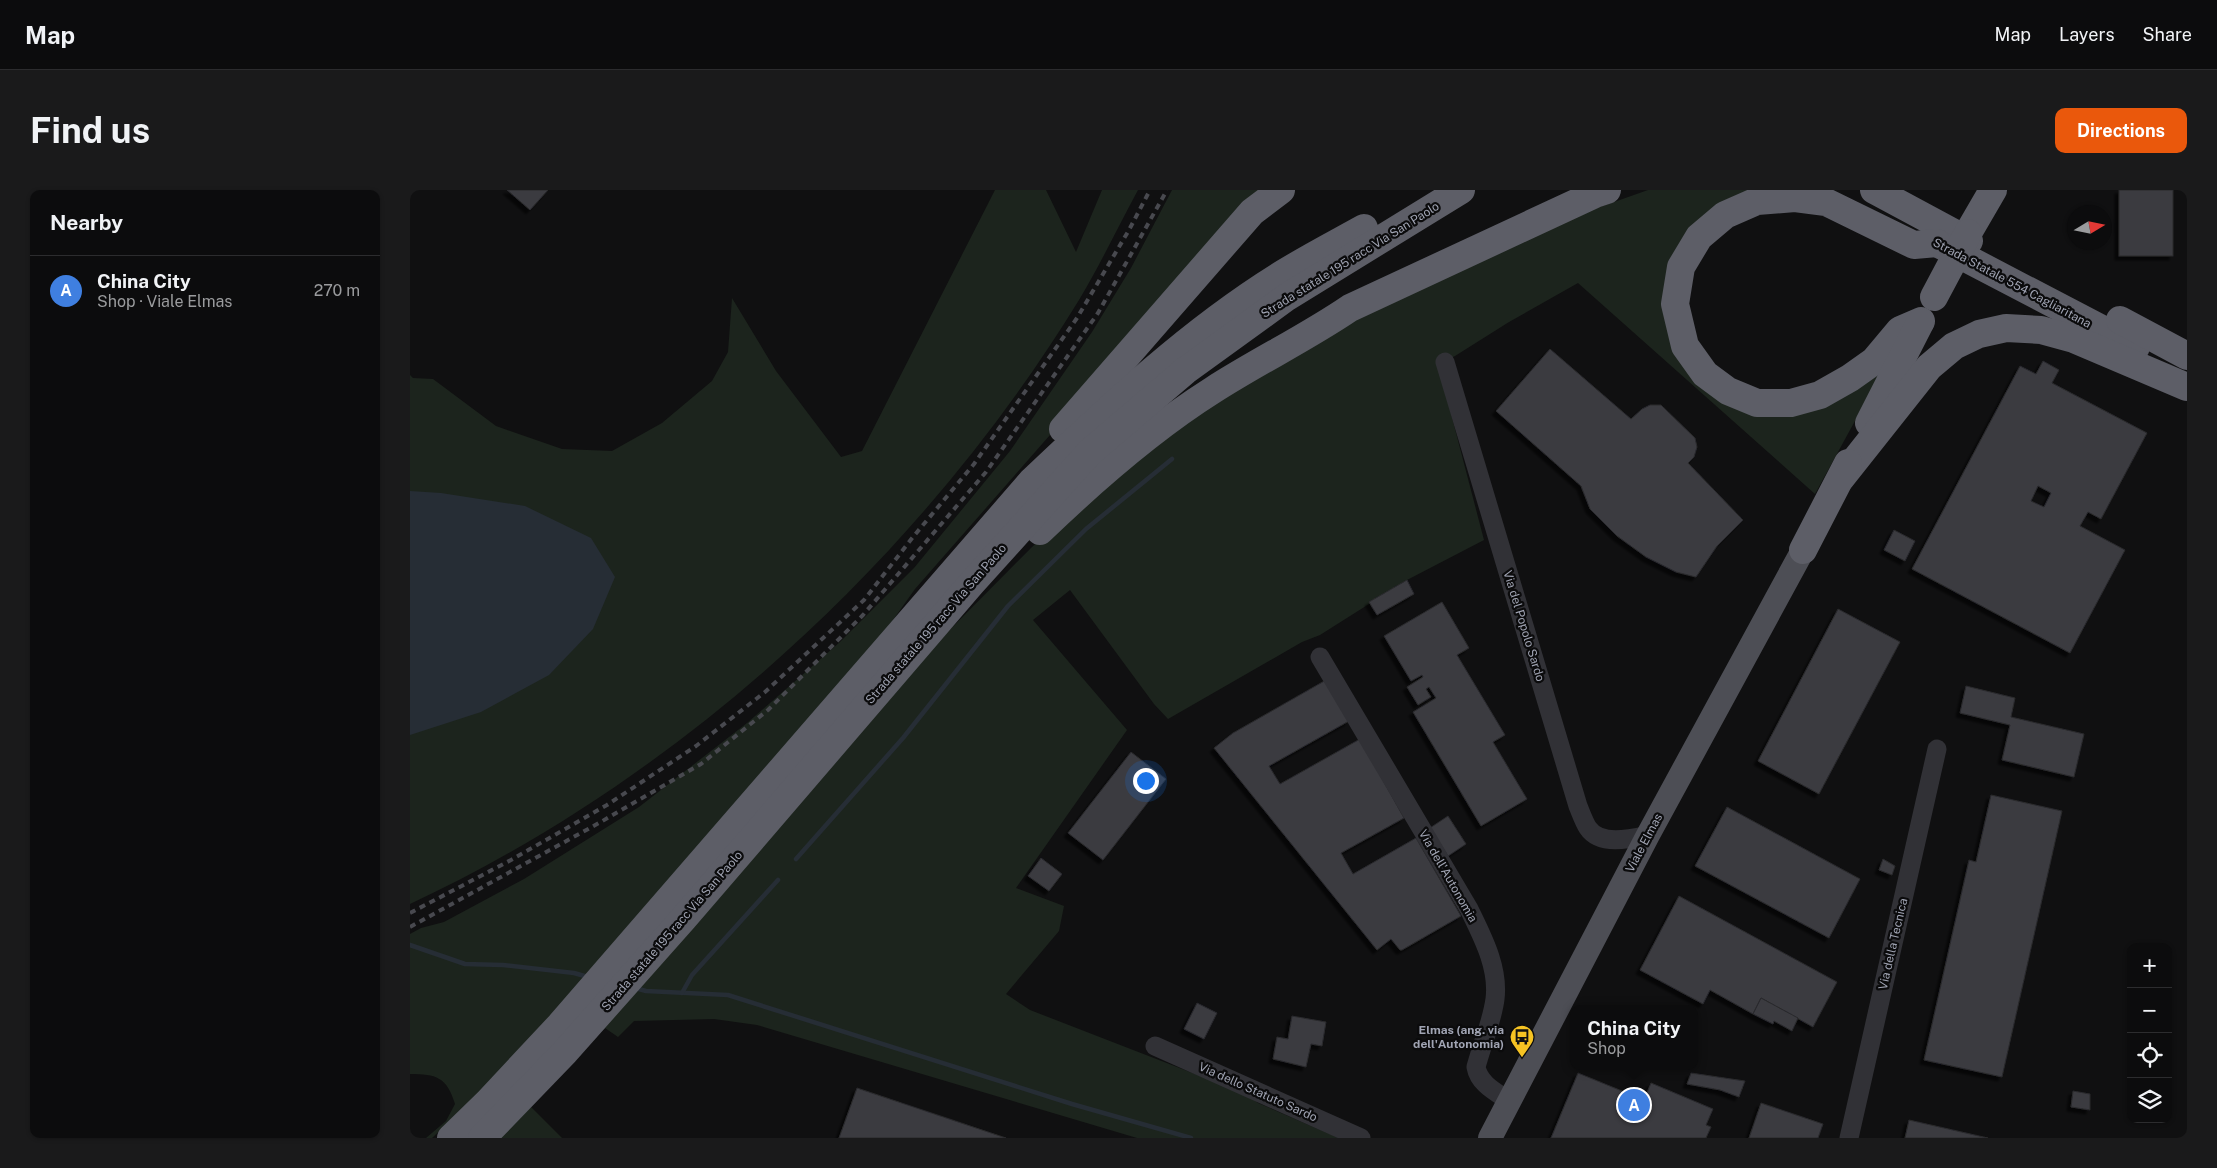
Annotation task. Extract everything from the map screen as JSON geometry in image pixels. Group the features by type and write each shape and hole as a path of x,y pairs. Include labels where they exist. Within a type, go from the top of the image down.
{"highway":[{"path":"1032,481 1040,455 1246,219 1280,190"},
{"name":"Strada statale 195 racc Via San Paolo","path":"852,705 1032,481 1099,417 1218,318 1284,273 1427,190"},
{"name":"Strada statale 195 racc Via San Paolo","path":"482,1138 495,1110 560,1025 852,705 971,584 1090,452 1185,371 1287,297 1461,190"},
{"path":"971,584 996,573 1064,507 1165,424 1212,390 1296,340 1327,324 1350,308 1607,190"},
{"name":"Strada Statale 554 Cagliaritana","path":"1874,190 2187,356"},
{"path":"1900,190 1908,195 1918,214"},
{"path":"1968,233 1980,190"},
{"path":"1803,550 1921,321 1992,190"},
{"name":"Strada Statale 554 Cagliaritana","path":"1835,191 2187,374"},
{"path":"1921,321 1900,330 1874,361 1850,378 1820,395 1791,404 1757,403 1728,391 1705,374 1684,346 1675,304 1681,266 1699,237 1725,215 1757,201 1794,198 1826,202 1914,245 1937,243"},
{"path":"1841,478 1929,367 1954,346 1979,334 2006,328 2040,330 2074,339 2187,387"},
{"name":"Strada statale 195 racc Via San Paolo","path":"451,1138 495,1110"}],"main road":[{"name":"Viale Elmas","path":"1490,1138 1648,835 1803,550"}],"street":[{"name":"Via del Popolo Sardo","path":"1445,362 1578,806 1587,828 1594,834 1605,838 1620,840 1648,835"},
{"name":"Via dell'Autonomia","path":"1320,657 1469,909 1486,944 1494,979 1495,998 1476,1067 1477,1074 1490,1088 1509,1101"},
{"name":"Via della Tecnica","path":"1849,1138 1937,749"},
{"name":"Via dello Statuto Sardo","path":"1156,1046 1361,1138"}],"shaded area":[{"path":"995,190 1046,190 1076,252 1102,190 1138,190 1079,300 1016,394 946,485 870,570 788,650 700,725 607,792 510,852 410,904 410,375 413,378 433,379 496,426 562,449 612,451 662,423 712,381 728,352 732,298 776,371 841,457 862,451"},
{"path":"1172,190 1267,190 915,589 888,627 906,674 1077,504 1170,429 1331,329 1583,213 1648,190 1751,190 1719,205 1670,310 1752,410 1877,372 1879,377 1815,494 1578,283 1509,322 1455,356 1438,364 1484,540 1407,580 1320,635 1302,642 1168,719 1154,704 1070,590 1033,620 1127,730 1016,888 1064,906 1059,931 1006,994 1030,1010 1244,1093 1258,1103 1339,1138 1137,1138 757,1025 714,1019 634,1021 618,1037 605,1028 531,1107 562,1138 501,1138 480,1093 432,1138 426,1138 446,1121 455,1104 448,1088 439,1079 434,1076 410,1074 410,934 421,928 444,922 524,879 639,807 747,723 840,642 914,568 1010,451 1092,332 1131,268"},
{"path":"410,491 441,493 525,506 591,538 615,577 593,629 549,675 481,712 410,735"}],"building":[{"path":"507,190 548,190 530,210"},
{"path":"2119,190 2173,190 2173,256 2119,256"},
{"path":"1550,349 1631,419 1642,409 1650,405 1661,405 1695,438 1697,447 1694,457 1688,463 1743,520 1717,546 1696,577 1676,572 1646,557 1617,536 1590,509 1581,486 1496,411"},
{"path":"2043,361 2059,370 2052,383 2147,433 2101,519 2088,512 2080,526 2125,550 2070,653 1912,569 2020,366 2036,374","holes":["2038,486 2051,493 2044,507 2031,501"]},
{"path":"1894,530 1915,541 1905,561 1884,550"},
{"path":"1407,580 1414,594 1377,615 1369,602"},
{"path":"1442,602 1469,648 1457,655 1505,735 1493,742 1527,799 1481,826 1413,712 1436,698 1429,687 1426,689 1431,697 1418,705 1407,687 1423,677 1422,675 1411,681 1384,636"},
{"path":"1838,609 1900,642 1819,794 1758,761"},
{"path":"1326,680 1349,721 1269,766 1280,784 1360,739 1404,818 1341,853 1353,874 1416,838 1461,916 1402,950 1391,939 1377,950 1214,748 1233,733"},
{"path":"1966,686 2015,698 2011,717 2084,734 2074,777 2002,760 2010,725 1960,713"},
{"path":"1131,752 1166,779 1103,860 1068,833"},
{"path":"1991,795 2062,811 2002,1077 1924,1060 1969,860 1976,862"},
{"path":"1727,807 1860,879 1829,938 1695,866"},
{"path":"1448,816 1466,844 1448,856 1430,828"},
{"path":"1041,858 1062,874 1049,891 1028,876"},
{"path":"1883,859 1895,866 1892,875 1879,870"},
{"path":"1679,896 1837,982 1813,1027 1761,998 1753,1014 1710,990 1703,1004 1640,970"},
{"path":"1761,998 1798,1018 1792,1031 1774,1021 1773,1024 1753,1014"},
{"path":"1197,1003 1217,1013 1204,1039 1184,1029"},
{"path":"1292,1016 1326,1022 1322,1046 1311,1044 1306,1067 1273,1059 1277,1037 1288,1039"},
{"path":"1578,1073 1644,1100 1651,1083 1713,1109 1706,1125 1711,1127 1706,1138 1551,1138"},
{"path":"1691,1073 1745,1081 1739,1097 1720,1090 1687,1084"},
{"path":"857,1088 1006,1138 839,1138"},
{"path":"2073,1091 2090,1094 2090,1110 2071,1107"},
{"path":"1761,1103 1823,1124 1818,1138 1749,1138"},
{"path":"1909,1120 1988,1138 1905,1138"}],"waterway":[{"path":"796,859 903,738 1008,606 1086,529 1172,459"},
{"path":"682,993 692,975 778,880"},
{"path":"410,945 465,964 503,965 574,973 588,977"},
{"path":"635,988 646,991 728,995 1072,1104 1191,1138"}],"railway":[{"path":"410,913 511,860 607,805 696,746 765,692 864,600 913,537 974,464 1077,318 1129,230 1150,190"},
{"path":"410,927 599,823 701,764 768,710 863,615 986,472 1098,313 1167,190"}],"place":[{"name":"Elmas (ang. via dell'Autonomia)","path":"1522,1058"},
{"name":"China City","path":"1634,1105"}]}
